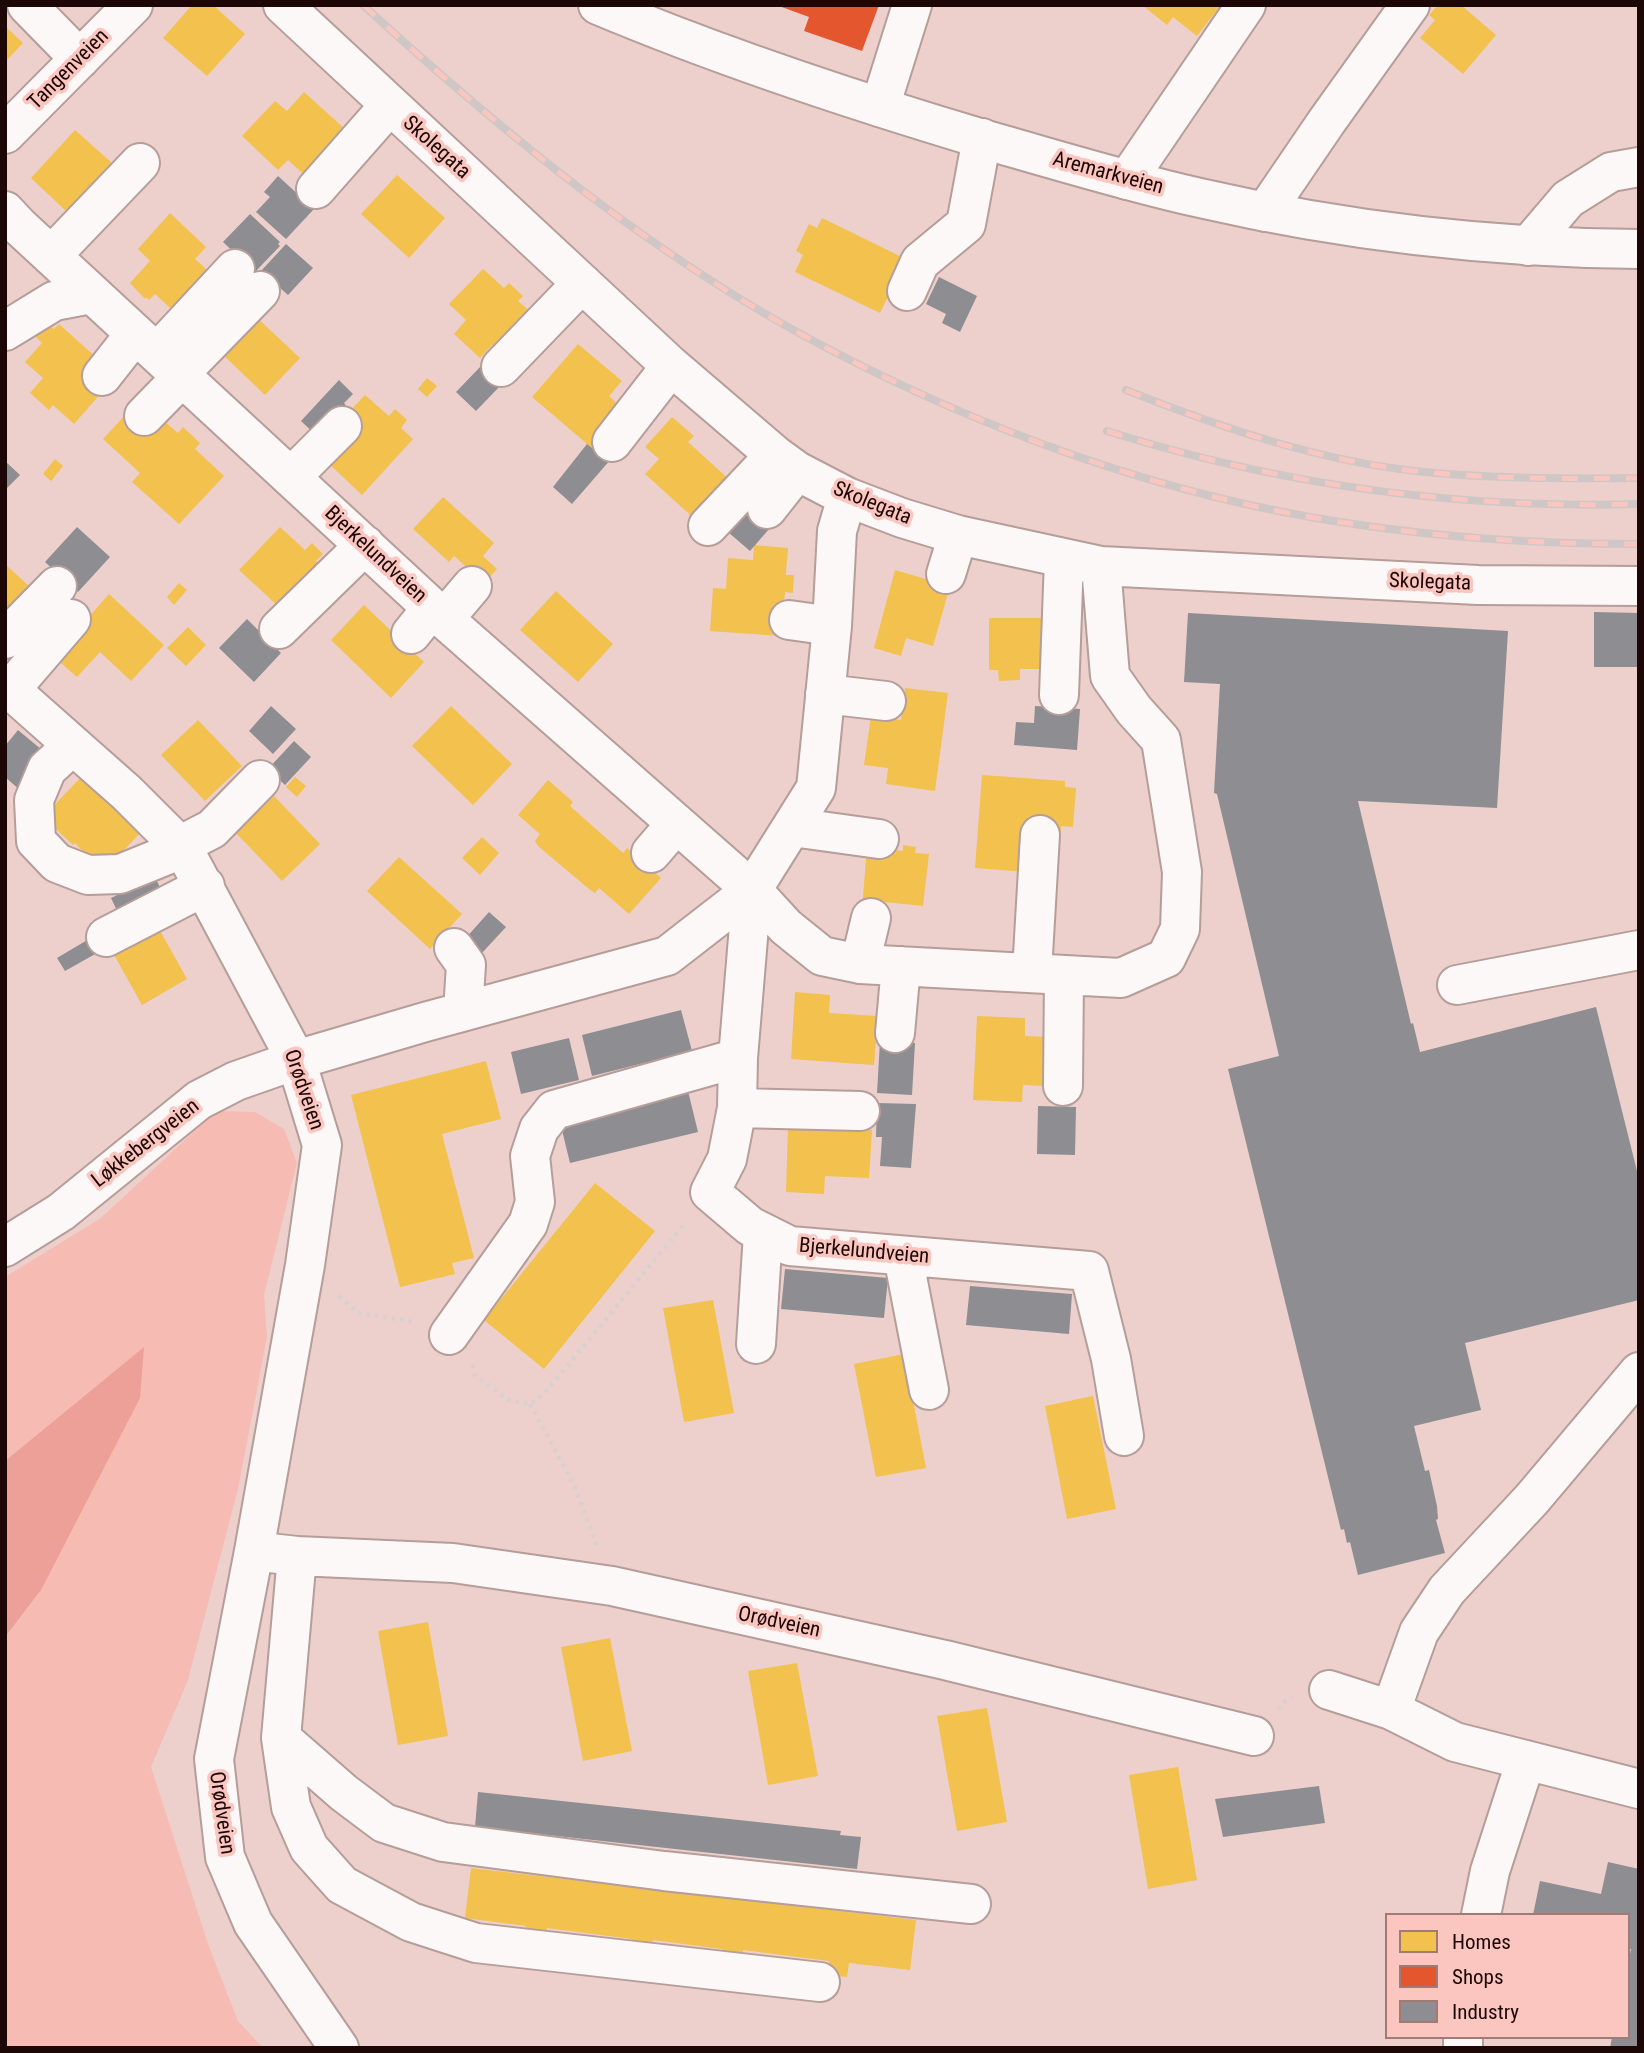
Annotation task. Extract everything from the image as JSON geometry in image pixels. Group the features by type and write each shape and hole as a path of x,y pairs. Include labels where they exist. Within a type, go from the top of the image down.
{"street":[{"path":"27,5 80,59"},
{"name":"Tangenveien","path":"5,134 134,5"},
{"name":"Skolegata","path":"283,5 671,366 786,463 847,497 958,535 1082,563 1478,585 1639,586"},
{"name":"Aremarkveien","path":"598,5 639,14 668,35 880,107 1127,180 1265,212 1384,232 1528,246 1639,249"},
{"path":"880,107 912,5"},
{"path":"1127,180 1246,5"},
{"path":"1265,212 1410,5"},
{"path":"316,189 389,106"},
{"path":"907,291 920,262 966,225 982,138"},
{"path":"51,256 140,163"},
{"path":"1528,246 1568,200 1611,172 1639,167"},
{"name":"Bjerkelundveien","path":"10,227 51,256 365,545 429,620 676,824 752,890 786,927 822,956 860,964 1121,978 1166,958 1180,929 1182,872 1161,740 1134,710 1110,676 1082,563"},
{"path":"102,376 163,359 248,280"},
{"path":"501,367 582,283"},
{"path":"5,331 54,301 91,293"},
{"path":"144,416 163,359"},
{"path":"612,442 671,366"},
{"path":"291,477 342,426"},
{"path":"767,509 786,463"},
{"path":"708,526 786,463"},
{"path":"710,1192 727,1159 737,1108 738,1058 752,890 816,788 832,626 837,531 847,497"},
{"path":"946,574 958,535"},
{"path":"279,629 365,545"},
{"path":"1059,695 1082,563"},
{"path":"429,620 471,586"},
{"path":"5,639 64,603 8,688"},
{"path":"789,620 832,626"},
{"name":"Orødveien","path":"8,688 127,793 181,847 205,886 296,1060 322,1145 305,1265 214,1759 225,1857 253,1923 339,2048"},
{"path":"825,694 886,701"},
{"path":"73,745 47,769 34,800 36,841 57,863 88,875 120,874 181,847 212,829 260,780"},
{"path":"651,853 676,824"},
{"path":"792,827 879,839"},
{"path":"1041,835 1058,975 1063,1086"},
{"path":"106,937 205,886"},
{"name":"Løkkebergveien","path":"5,1247 61,1212 199,1100 236,1081 296,1060 463,1011 667,956 752,890"},
{"path":"860,964 872,918"},
{"path":"454,948 466,965 463,1011"},
{"path":"1457,985 1639,950"},
{"path":"895,1033 901,966"},
{"path":"449,1335 528,1224 536,1202 530,1156 538,1129 554,1110 738,1058"},
{"path":"737,1108 860,1111"},
{"name":"Bjerkelundveien","path":"710,1192 750,1226 790,1247 1089,1270 1111,1359 1124,1436"},
{"path":"756,1344 763,1233"},
{"path":"903,1256 929,1390"},
{"path":"1391,1710 1419,1632 1447,1590 1532,1499 1639,1372"},
{"name":"Orødveien","path":"254,1551 297,1556 453,1563 612,1586 945,1660 1254,1736"},
{"path":"297,1556 281,1738 291,1808 309,1848 342,1885 411,1922 476,1943 820,1982"},
{"path":"1329,1689 1391,1710 1455,1742 1639,1789"},
{"path":"281,1738 344,1793 384,1823 443,1842 664,1871 971,1905"},
{"path":"1480,1913 1490,1871 1526,1760"}],"path":[{"path":"305,1265 358,1313 430,1324 467,1346 475,1375 508,1401 530,1404 545,1393 710,1192"},
{"path":"530,1404 575,1487 612,1586"},
{"path":"1254,1736 1286,1700 1329,1689"}],"shaded area":[{"path":"216,1111 255,1112 284,1129 297,1163 264,1295 267,1337 238,1489 188,1680 151,1767 208,1944 238,2021 263,2048 5,2048 5,1637 41,1590 143,1348 5,1461 5,1277 101,1218"},
{"path":"144,1347 140,1398 41,1590 5,1637 5,1461"}],"building: Homes":[{"path":"192,5 213,5 245,34 207,76 163,38"},
{"path":"1142,5 1221,5 1197,36 1173,17 1167,25"},
{"path":"1438,5 1461,5 1496,35 1463,74 1420,38 1435,20 1429,15"},
{"path":"5,26 23,43 5,62"},
{"path":"304,92 355,138 313,183 288,160 278,170 242,136 275,101 287,111"},
{"path":"75,130 112,163 94,182 99,186 86,201 82,196 67,212 31,178"},
{"path":"397,175 445,218 409,258 361,214"},
{"path":"170,213 206,247 195,259 215,277 179,316 155,294 149,300 146,297 145,299 130,283 150,261 138,249"},
{"path":"822,218 906,259 880,313 795,272 803,255 796,251 809,224 817,228"},
{"path":"483,269 504,288 509,283 523,296 518,301 532,313 498,350 492,345 480,358 454,334 466,320 449,304"},
{"path":"253,314 300,358 265,395 219,351"},
{"path":"48,324 54,329 59,324 99,360 103,391 74,424 53,405 49,410 30,393 43,378 25,362 42,343 36,337"},
{"path":"578,344 622,381 609,396 624,410 592,448 532,397"},
{"path":"427,378 437,386 427,397 418,389"},
{"path":"365,395 389,416 395,409 407,420 401,428 413,439 362,495 326,461 345,416"},
{"path":"127,413 151,435 164,421 178,433 183,427 200,443 195,449 224,476 179,524 132,482 140,473 103,439"},
{"path":"672,417 694,436 688,442 732,482 697,521 645,474 659,459 645,447"},
{"path":"55,459 63,466 51,481 43,474"},
{"path":"443,497 494,543 483,556 497,569 484,583 454,556 449,562 413,529"},
{"path":"280,527 305,550 312,543 323,554 316,561 320,565 279,607 239,570"},
{"path":"754,545 788,548 786,575 794,575 793,593 785,592 781,636 710,631 713,588 726,589 728,558 753,560"},
{"path":"5,564 29,586 25,590 31,596 18,610 12,604 5,612"},
{"path":"895,570 950,586 933,646 906,638 901,656 874,648"},
{"path":"179,583 187,590 174,605 167,597"},
{"path":"556,591 613,644 578,682 520,630"},
{"path":"109,594 164,645 131,681 100,652 77,677 54,657"},
{"path":"364,605 424,662 391,698 331,640"},
{"path":"989,618 1049,618 1049,669 1020,669 1020,680 999,681 998,670 989,670"},
{"path":"188,627 206,645 186,666 167,648"},
{"path":"905,688 948,693 935,791 886,784 888,768 864,765 871,716 901,720"},
{"path":"451,706 512,764 473,805 412,746"},
{"path":"198,720 242,766 205,801 161,755"},
{"path":"83,775 142,831 103,872 75,843 73,845 43,817"},
{"path":"982,775 1065,781 1065,787 1076,788 1073,827 1061,826 1061,832 1029,830 1026,872 975,868"},
{"path":"295,777 306,786 297,797 286,787"},
{"path":"548,780 573,802 570,806 623,853 627,848 661,878 629,914 599,888 595,893 589,889 538,846 535,841 540,834 518,815"},
{"path":"274,796 320,844 282,881 236,833"},
{"path":"482,837 499,853 480,875 462,858"},
{"path":"903,845 916,847 915,853 929,854 923,906 885,902 884,911 862,909 867,847 903,851"},
{"path":"399,857 462,914 430,949 367,891"},
{"path":"158,927 187,979 142,1005 113,953"},
{"path":"795,992 830,995 829,1013 878,1016 874,1065 791,1059"},
{"path":"977,1016 1025,1018 1025,1036 1047,1037 1045,1086 1023,1085 1022,1102 973,1100"},
{"path":"486,1061 501,1119 442,1134 474,1258 452,1263 455,1274 400,1287 351,1095"},
{"path":"788,1125 872,1130 869,1178 825,1176 824,1194 786,1192"},
{"path":"595,1183 655,1231 544,1369 484,1320"},
{"path":"713,1300 734,1413 684,1422 663,1308"},
{"path":"904,1354 926,1468 876,1477 854,1364"},
{"path":"1093,1396 1116,1509 1067,1519 1045,1406"},
{"path":"428,1622 448,1736 398,1745 378,1631"},
{"path":"610,1638 632,1751 583,1761 561,1647"},
{"path":"797,1663 818,1776 768,1785 748,1671"},
{"path":"987,1708 1007,1822 957,1831 937,1716"},
{"path":"1178,1767 1197,1880 1148,1889 1129,1775"},
{"path":"471,1868 916,1920 910,1970 849,1963 847,1977 827,1975 829,1961 743,1950 741,1966 720,1963 722,1949 653,1940 651,1955 630,1953 632,1939 547,1928 545,1943 524,1941 526,1926 465,1918"}],"building: Shops":[{"path":"879,5 862,51 804,31 809,17 779,6"}],"building: Industry":[{"path":"278,176 314,209 286,239 256,212 270,197 264,192"},
{"path":"250,214 280,242 280,246 255,272 223,242"},
{"path":"286,244 313,268 288,295 261,271"},
{"path":"939,277 977,296 960,332 942,323 946,314 926,304"},
{"path":"481,366 501,385 476,411 456,392"},
{"path":"339,380 353,394 344,403 347,407 318,437 301,421"},
{"path":"587,444 592,448 594,445 611,459 572,504 553,487"},
{"path":"5,461 20,475 5,490"},
{"path":"754,502 776,521 750,551 728,532"},
{"path":"77,527 110,557 78,592 45,562"},
{"path":"1594,612 1639,613 1639,667 1594,667"},
{"path":"1188,613 1508,631 1497,808 1358,801 1411,1024 1413,1023 1420,1052 1596,1007 1639,1179 1639,1300 1465,1343 1481,1410 1414,1426 1425,1471 1429,1470 1437,1506 1436,1520 1445,1553 1358,1575 1350,1542 1347,1543 1344,1529 1341,1530 1228,1069 1279,1056 1217,794 1214,793 1220,684 1184,682"},
{"path":"247,619 281,653 254,682 219,648"},
{"path":"271,706 296,729 273,754 249,731"},
{"path":"1035,706 1080,709 1077,750 1014,745 1016,722 1034,723"},
{"path":"18,730 48,755 20,790 5,777 5,746"},
{"path":"294,741 311,757 285,785 268,769"},
{"path":"155,877 165,898 121,919 111,898"},
{"path":"489,912 506,927 481,954 464,940"},
{"path":"89,939 97,953 65,971 57,958"},
{"path":"681,1010 692,1051 592,1076 582,1035"},
{"path":"569,1038 579,1080 521,1094 511,1052"},
{"path":"880,1041 915,1043 912,1095 877,1093"},
{"path":"688,1091 698,1132 570,1163 560,1122"},
{"path":"877,1103 916,1104 911,1168 880,1166 882,1137 876,1137"},
{"path":"1038,1106 1076,1107 1075,1155 1037,1154"},
{"path":"785,1269 888,1278 884,1318 781,1309"},
{"path":"970,1286 1072,1294 1069,1334 966,1325"},
{"path":"1319,1786 1325,1823 1223,1837 1215,1799"},
{"path":"478,1792 841,1831 840,1835 861,1837 857,1869 475,1827"},
{"path":"1608,1862 1639,1869 1639,2048 1610,2048 1612,2039 1630,2039 1630,1913 1533,1913 1540,1881 1601,1894"}],"railway":[{"path":"363,5 470,100 639,232 759,310 821,345 946,405 1076,456 1211,496 1279,511 1347,523 1456,536 1566,543 1639,544"},
{"path":"1126,390 1273,442 1386,467 1505,477 1639,478"},
{"path":"1107,431 1237,466 1370,490 1504,502 1639,504"}]}
